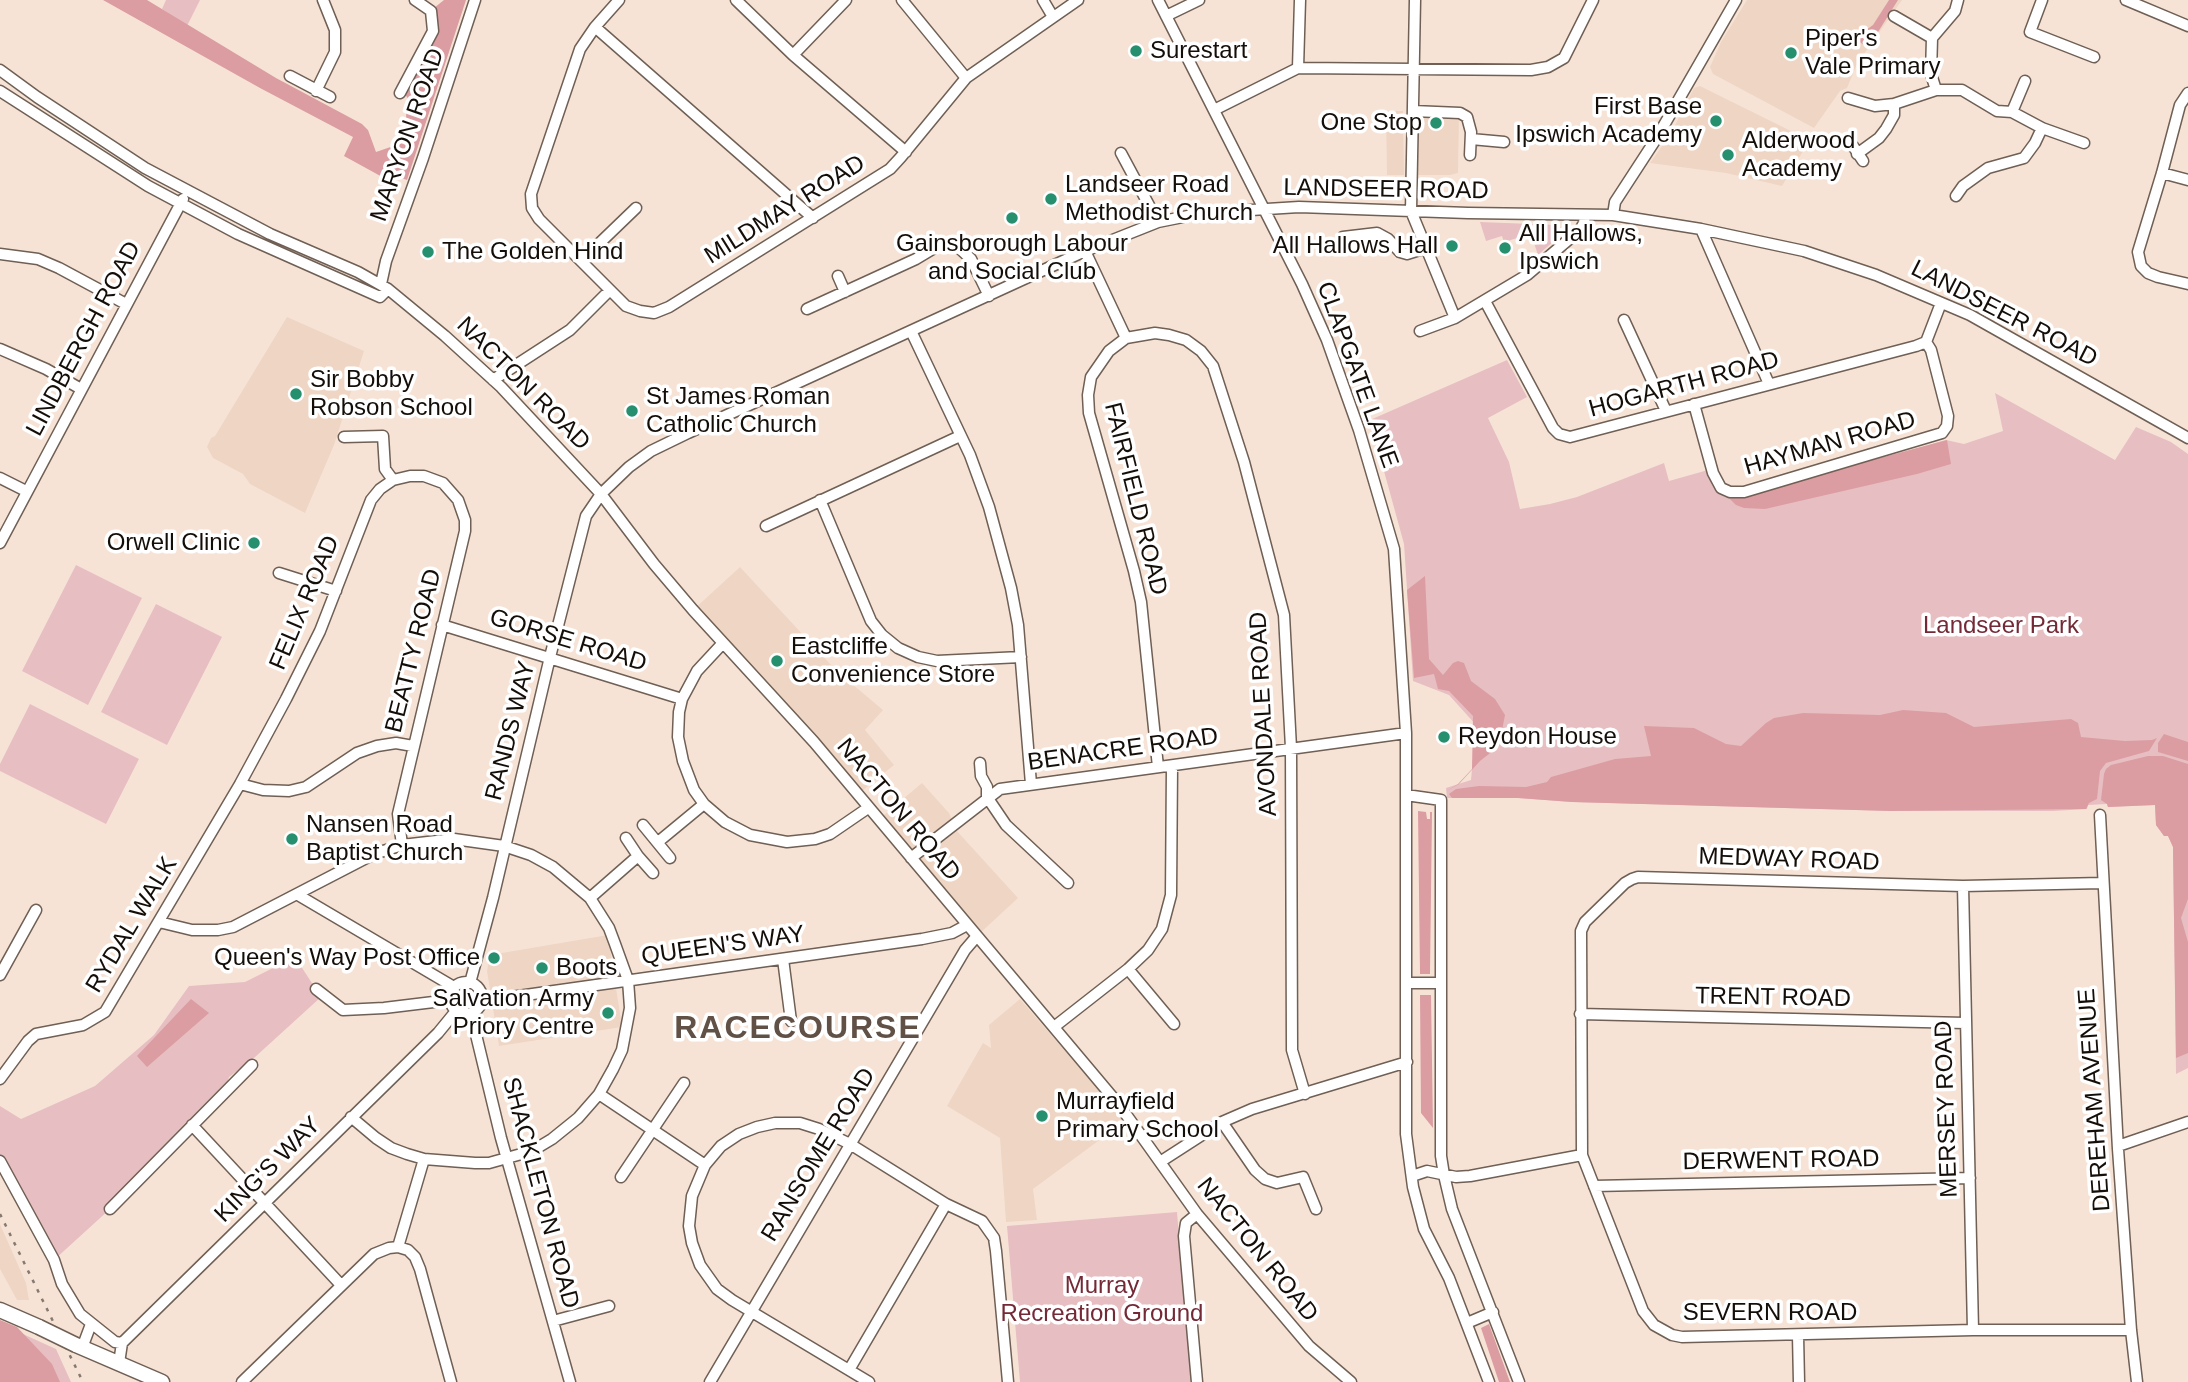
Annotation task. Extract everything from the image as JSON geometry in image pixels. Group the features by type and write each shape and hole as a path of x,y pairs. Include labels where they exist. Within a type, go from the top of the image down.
{"main road":[{"path":"0,1310 162,1382"}],"street":[{"path":"316,91 335,52 335,30 323,0"},
{"path":"400,93 433,31 431,11 415,0"},
{"name":"MARYON ROAD","path":"384,286 386,261 475,0"},
{"name":"MILDMAY ROAD","path":"619,0 580,49 531,194 532,208 539,219 626,306 654,313 669,307 890,169 966,78 1078,0"},
{"path":"736,0 793,55 906,152"},
{"path":"793,55 846,0"},
{"path":"902,0 966,78"},
{"path":"1043,0 1053,17"},
{"name":"CLAPGATE LANE","path":"1158,0 1302,284 1327,340 1359,430 1394,550 1406,733 1406,1135 1424,1229 1449,1278 1489,1382"},
{"path":"1166,16 1199,0"},
{"path":"1298,68 1300,0"},
{"path":"1415,0 1411,211 1455,318"},
{"path":"1214,110 1298,68 1548,68 1564,58 1592,0"},
{"path":"1613,215 1615,202 1656,139 1736,0"},
{"path":"1936,90 1931,74 1932,38 1955,10 1958,0"},
{"path":"2042,0 2030,32 2094,57"},
{"path":"2126,0 2188,26"},
{"path":"1894,16 1932,38"},
{"path":"595,27 813,218"},
{"name":"NACTON ROAD","path":"0,70 145,169 270,234 384,286 445,335 493,380 601,494 693,610 814,741 1120,1106 1197,1214 1309,1346 1351,1382"},
{"path":"290,76 330,97"},
{"path":"2012,112 2025,81"},
{"path":"1848,98 1875,106 1894,104 1936,90 1962,90 1997,111 2012,112 2068,143 2084,144"},
{"path":"0,91 148,186 237,234 380,297 384,286"},
{"path":"2188,93 2180,105 2138,247 2138,257 2144,270 2188,284"},
{"path":"30,110 37,97"},
{"path":"1858,154 1886,129 1894,116 1894,104"},
{"path":"1413,111 1460,113 1468,117 1470,155"},
{"path":"1956,196 1959,183 1988,168 2024,158 2042,128"},
{"path":"1471,139 1504,142"},
{"path":"1121,153 1157,222"},
{"path":"2162,173 2188,180"},
{"name":"LINDBERGH ROAD","path":"0,543 186,192"},
{"path":"581,261 636,208"},
{"name":"LANDSEER ROAD","path":"601,494 629,467 651,451 1085,251 1157,222 1262,208 1613,215 1700,229 1804,251 1876,275 1970,315 2188,438"},
{"path":"1420,331 1455,318 1527,275 1580,230 1585,215"},
{"path":"1700,229 1769,384"},
{"path":"1329,235 1342,241 1377,233 1388,239 1400,252 1407,254 1426,248"},
{"path":"807,309 916,259 936,247 947,245 958,247 971,259 989,296"},
{"path":"1085,251 1126,338"},
{"path":"0,254 38,259 126,304"},
{"path":"838,276 845,292"},
{"path":"493,380 570,330 610,290"},
{"name":"HOGARTH ROAD","path":"1485,301 1553,428 1559,434 1570,437 1926,342"},
{"path":"1926,342 1941,303"},
{"path":"1624,320 1666,411"},
{"path":"911,331 970,455 999,541 1018,625 1031,784"},
{"name":"AVONDALE ROAD","path":"1126,338 1156,333 1178,338 1201,351 1213,366 1244,462 1284,615 1291,748 1292,1051 1305,1094"},
{"name":"FAIRFIELD ROAD","path":"1126,338 1109,351 1091,377 1088,404 1141,602 1158,767"},
{"name":"HAYMAN ROAD","path":"1693,404 1713,473 1721,488 1730,492 1744,492 1942,433 1947,426 1948,416 1931,350 1926,342"},
{"path":"0,349 46,369 81,389"},
{"path":"344,437 383,436 385,469 393,480"},
{"path":"766,526 960,436"},
{"name":"BEATTY ROAD","path":"393,480 410,476 435,478 458,500 465,520 465,531 398,814 402,845"},
{"path":"0,478 26,491"},
{"name":"FELIX ROAD","path":"240,784 320,631 371,500 393,480"},
{"name":"RANDS WAY","path":"470,983 586,516 601,494"},
{"path":"820,500 871,621 882,635 898,648 918,657 937,661 1021,657"},
{"path":"279,573 336,591"},
{"name":"GORSE ROAD","path":"442,625 682,699"},
{"path":"723,643 697,671 682,699 678,723 680,750 694,790 704,804 724,821 750,835 787,842 830,834 868,808"},
{"name":"BENACRE ROAD","path":"911,858 1000,789 1406,733"},
{"path":"240,784 263,790 289,791 306,787 356,753 396,743 413,746"},
{"path":"980,763 987,797 1006,825 1068,883"},
{"path":"1054,1027 1128,969 1148,950 1161,929 1171,895 1172,765"},
{"name":"RYDAL WALK","path":"0,1079 36,1034 83,1025 105,1012 240,784"},
{"path":"1406,795 1441,800 1441,1156 1444,1175 1452,1209 1519,1382"},
{"path":"657,842 704,804"},
{"name":"DEREHAM AVENUE","path":"2099,816 2118,1146 2137,1382"},
{"path":"643,825 670,858"},
{"path":"626,838 653,873"},
{"path":"159,922 192,930 233,927 374,854 402,845 454,839 504,846 531,855 553,867 590,898 609,928 628,980 630,1008 622,1050 599,1094 578,1118 532,1151 489,1163 475,1163 424,1160 391,1148 351,1117"},
{"path":"590,898 638,856"},
{"name":"MEDWAY ROAD","path":"1580,1014 1581,931 1585,922 1625,883 1639,877 1963,886 2102,883"},
{"name":"MERSEY ROAD","path":"1963,886 1973,1330"},
{"path":"298,895 454,987"},
{"path":"0,975 36,910"},
{"name":"QUEEN'S WAY","path":"482,1001 951,933 967,925"},
{"path":"951,933 961,940 965,950"},
{"name":"RANSOME ROAD","path":"710,1382 965,950 977,936"},
{"path":"783,959 792,1021"},
{"path":"1128,969 1174,1024"},
{"path":"316,989 343,1010 453,1005 462,1014 477,1010 482,1001 478,987 470,983 454,987"},
{"path":"1407,983 1440,983"},
{"path":"453,1005 454,987"},
{"name":"KING'S WAY","path":"122,1343 438,1033 453,1005"},
{"name":"SHACKLETON ROAD","path":"471,1013 507,1159 570,1382"},
{"name":"TRENT ROAD","path":"1580,1014 1965,1023"},
{"name":"SEVERN ROAD","path":"1580,1014 1582,1155 1643,1311 1654,1325 1672,1335 1682,1337 1973,1330 2131,1330"},
{"path":"1160,1162 1222,1122 1252,1109 1407,1062"},
{"path":"110,1209 252,1065"},
{"path":"621,1177 684,1083"},
{"path":"599,1094 705,1165"},
{"path":"1222,1122 1255,1170 1265,1178 1277,1183 1303,1177 1316,1209"},
{"path":"2118,1146 2188,1122"},
{"path":"869,1382 717,1289 700,1265 692,1243 689,1212 698,1177 722,1146 739,1134 757,1126 775,1123 800,1124 819,1129 850,1144 946,1203 982,1221 994,1238 1008,1382"},
{"path":"192,1125 341,1284"},
{"path":"1412,1176 1427,1171 1456,1177 1470,1176 1582,1155"},
{"path":"398,1247 424,1160"},
{"path":"0,1161 80,1314 115,1342 122,1343 119,1363"},
{"name":"DERWENT ROAD","path":"1594,1186 1970,1178"},
{"path":"849,1370 946,1203"},
{"path":"1197,1214 1186,1223 1184,1236 1197,1382"},
{"path":"242,1382 374,1254 398,1247 408,1250 421,1269 452,1382"},
{"path":"553,1321 609,1306"},
{"path":"1466,1323 1493,1312"},
{"path":"79,1346 91,1324"},
{"path":"1798,1335 1799,1382"}],"shaded area":[{"path":"103,0 147,0 276,78 362,124 368,130 376,152 405,142 405,95 431,47 436,32 434,8 444,0 466,0 407,180 398,177 395,184 344,156 353,137"},
{"name":"Piper's Vale Primary","path":"1747,0 1902,0 1857,64 1847,88 1840,91 1814,128 1713,74 1710,67 1721,42"},
{"path":"1889,0 1898,0 1868,48 1857,40 1858,36 1873,25"},
{"name":"Alderwood Academy","path":"1700,86 1805,138 1808,143 1782,186 1726,173 1650,163 1670,135 1694,88"},
{"path":"1386,111 1403,111 1404,175 1387,175"},
{"path":"1420,115 1459,116 1458,173 1416,175"},
{"name":"Sir Bobby Robson School","path":"287,317 364,351 334,445 305,513 250,484 243,474 213,458 207,447"},
{"path":"1947,440 1951,464 1917,474 1765,509 1744,508 1729,498 1729,494 1831,471"},
{"path":"740,567 847,682 883,710 865,730 894,765 857,795 693,610"},
{"path":"1425,576 1429,659 1443,675 1453,663 1464,663 1471,681 1495,699 1505,715 1499,746 1480,761 1459,784 1445,792 1458,784 1472,769 1473,716 1449,691 1438,689 1434,674 1414,678 1407,590"},
{"path":"1903,710 1946,713 1974,727 2071,719 2078,723 2081,737 2125,741 2157,738 2149,751 2106,763 2100,771 2097,799 2089,803 2086,809 1891,811 1452,798 1449,794 1456,789 1479,786 1526,787 1615,759 1651,756 1644,726 1694,728 1726,744 1741,746 1774,718 1803,713 1880,715"},
{"path":"2164,734 2188,742 2188,761 2158,752 2158,743"},
{"path":"2148,756 2163,756 2188,764 2188,899 2181,918 2188,942 2188,1053 2176,1058 2173,847 2168,836 2164,836 2156,825 2155,805 2108,807 2101,800 2106,769 2111,765"},
{"path":"922,783 949,813 956,830 1018,898 977,936 878,820"},
{"path":"1418,811 1426,812 1427,819 1430,819 1432,812 1430,974 1420,974"},
{"path":"608,935 622,1027 499,1046 487,971 490,955"},
{"path":"1420,995 1431,995 1433,1128 1421,1113"},
{"path":"191,999 209,1013 147,1067 137,1056"},
{"name":"Murrayfield Primary School","path":"1020,999 1124,1122 1033,1189 1037,1220 1006,1222 1000,1138 947,1106 983,1043 991,1048 989,1025"},
{"path":"0,1224 26,1283 29,1300 17,1300 0,1269"},
{"path":"0,1320 17,1327 52,1364 60,1382 0,1382"},
{"path":"1489,1324 1510,1382 1499,1382 1481,1328"}],"green space":[{"path":"166,0 200,0 187,26 162,9"},
{"path":"1480,222 1558,225 1563,229 1563,233 1538,255 1531,234 1504,242 1502,236 1486,241"},
{"name":"Landseer Park","path":"1507,360 1527,397 1488,418 1509,462 1520,509 1577,497 1664,463 1669,481 1708,470 1717,492 1725,497 1746,499 1946,440 1964,444 2003,431 1995,393 2115,460 2136,427 2171,442 2188,454 2188,1068 2176,1074 2173,847 2168,836 2164,836 2156,825 2155,805 2088,805 2087,809 2053,811 1891,811 1447,798 1446,788 1471,780 1476,725 1449,695 1413,681 1404,544 1370,420"},
{"path":"76,565 142,598 88,705 22,671"},
{"path":"156,604 222,637 167,745 101,712"},
{"path":"30,704 139,759 106,824 0,771 0,764"},
{"path":"295,957 321,997 229,1077 226,1087 110,1209 54,1260 0,1161 0,1106 21,1119 95,1086 154,1035 189,986 245,982"},
{"name":"Murray Recreation Ground","path":"1177,1212 1191,1382 1020,1382 1007,1226"},
{"path":"14,1330 56,1349 71,1382 0,1382 0,1343"}],"railway":[{"path":"0,1214 83,1382"}],"place":[{"name":"Surestart","path":"1136,51"},
{"name":"Piper's Vale Primary","path":"1791,53"},
{"name":"First Base Ipswich Academy","path":"1716,121"},
{"name":"One Stop","path":"1436,123"},
{"name":"Alderwood Academy","path":"1728,155"},
{"name":"Landseer Road Methodist Church","path":"1051,199"},
{"name":"Gainsborough Labour and Social Club","path":"1012,218"},
{"name":"All Hallows Hall","path":"1452,246"},
{"name":"All Hallows, Ipswich","path":"1505,248"},
{"name":"The Golden Hind","path":"428,252"},
{"name":"Sir Bobby Robson School","path":"296,394"},
{"name":"St James Roman Catholic Church","path":"632,411"},
{"name":"Orwell Clinic","path":"254,543"},
{"name":"Eastcliffe Convenience Store","path":"777,661"},
{"name":"Reydon House","path":"1444,737"},
{"name":"Nansen Road Baptist Church","path":"292,839"},
{"name":"Queen's Way Post Office","path":"494,958"},
{"name":"Boots","path":"542,968"},
{"name":"Salvation Army Priory Centre","path":"608,1013"},
{"name":"Murrayfield Primary School","path":"1042,1116"}],"district":[{"name":"RACECOURSE","path":"798,1029"}]}
